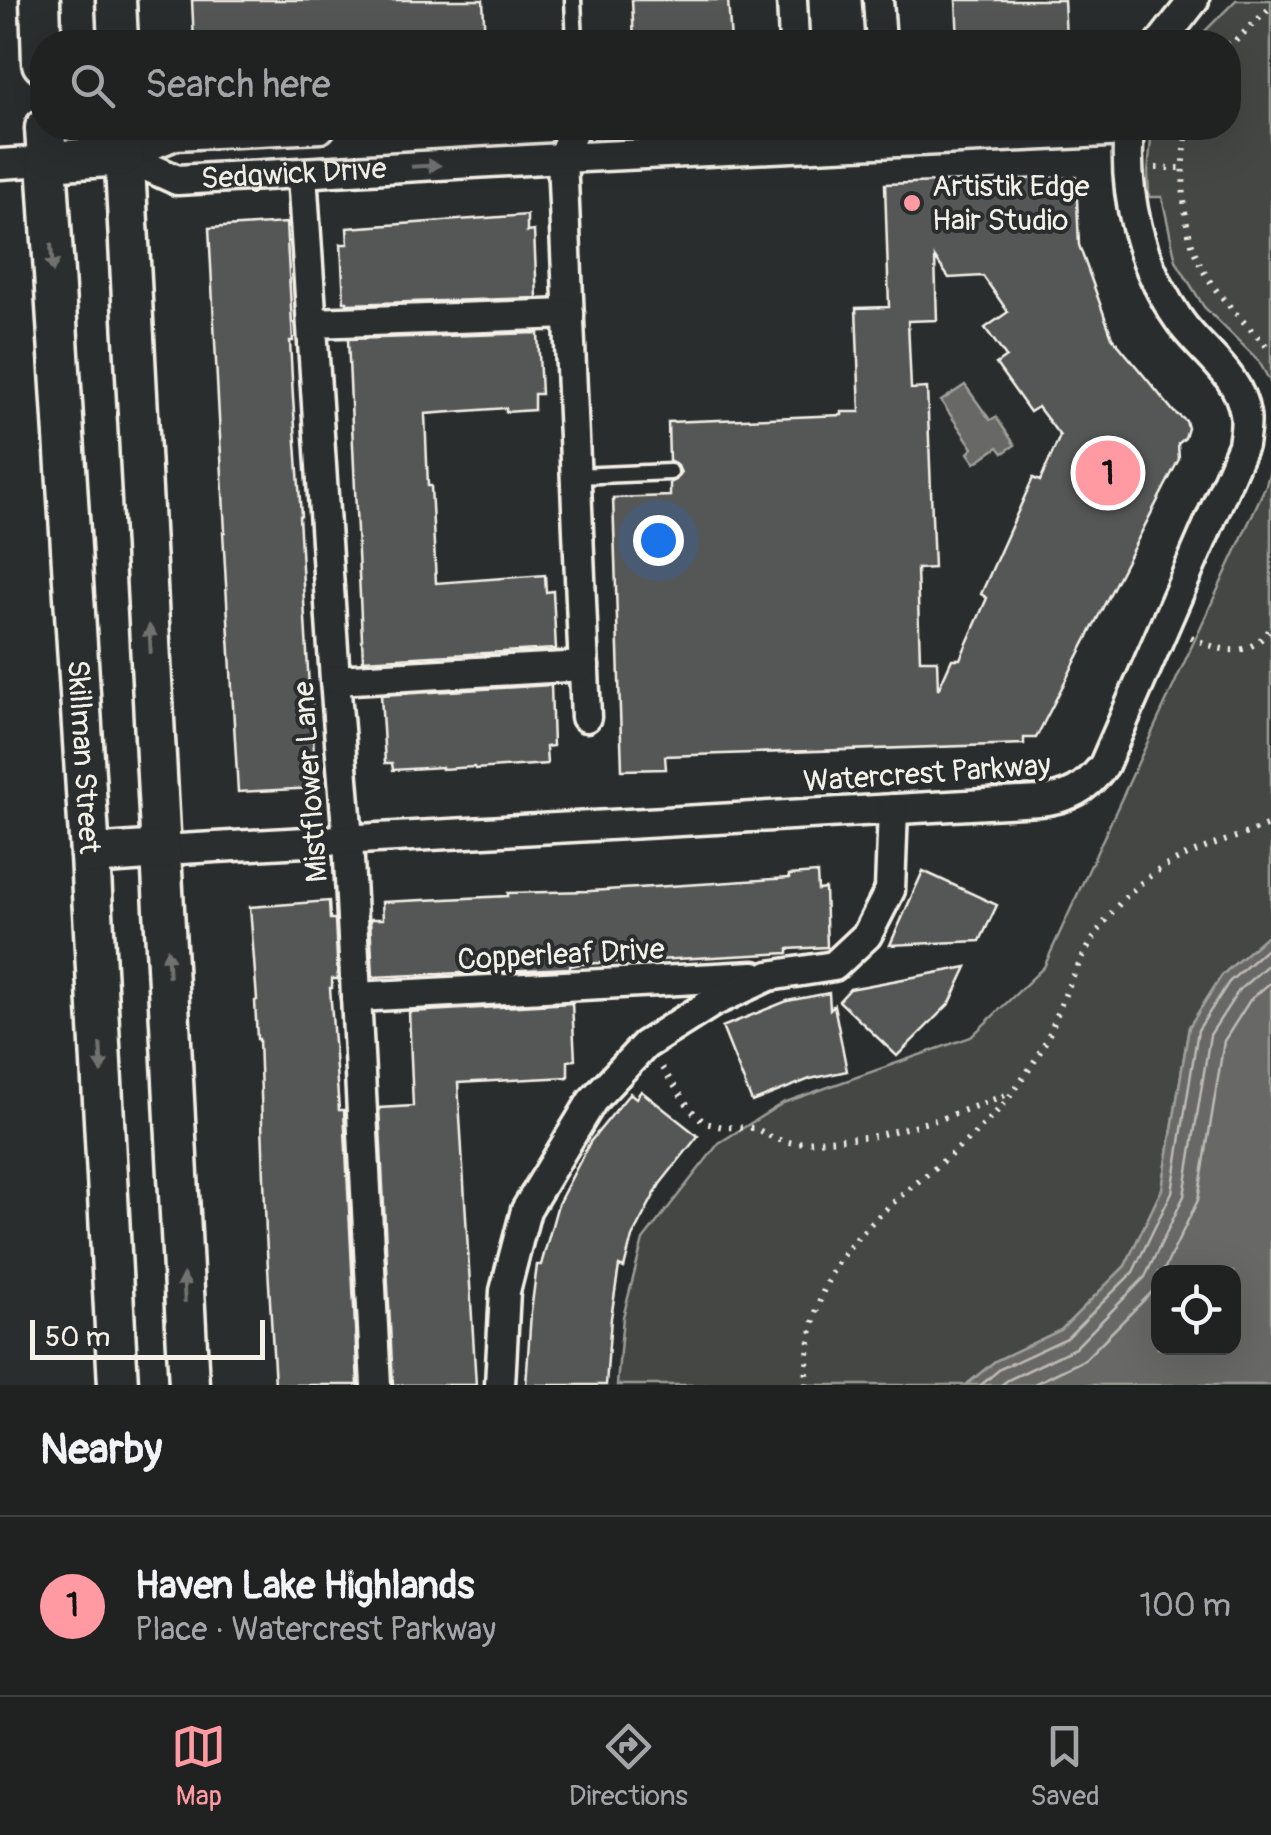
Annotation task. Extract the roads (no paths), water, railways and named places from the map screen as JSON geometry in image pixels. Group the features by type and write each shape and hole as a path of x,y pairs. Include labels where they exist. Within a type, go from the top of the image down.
{"main road":[{"path":"40,0 41,30"},
{"path":"116,0 117,30"},
{"path":"124,142 190,1385"},
{"name":"Sedgwick Drive","path":"46,144 124,142"},
{"name":"Skillman Street","path":"46,144 118,1385"},
{"path":"90,856 162,850"}],"street":[{"path":"792,0 793,30"},
{"path":"878,0 879,30"},
{"path":"1170,30 1194,0"},
{"path":"569,140 562,158 586,717"},
{"name":"Sedgwick Drive","path":"124,142 177,180 562,158 764,140"},
{"name":"Watercrest Parkway","path":"162,850 1040,801 1077,792 1104,765 1243,445 1246,416 1236,388 1179,322 1136,233 1128,140"},
{"name":"Sedgwick Drive","path":"0,164 46,144"},
{"name":"Mistflower Lane","path":"302,174 348,840 376,1385"},
{"path":"312,322 569,314"},
{"path":"336,680 584,666"},
{"path":"500,1385 504,1291 526,1210 592,1101 646,1045 713,1002 769,976 834,966 866,935 890,890 892,809"},
{"name":"Copperleaf Drive","path":"356,998 769,976"}],"lane":[{"path":"572,0 574,30"},
{"path":"576,476 670,472"}],"water":[{"path":"965,385 990,420 996,417 1015,445 1003,453 998,447 975,463 968,453 973,448 941,401"},
{"path":"1271,932 1271,1385 966,1385 995,1361 1061,1330 1125,1266 1162,1189 1189,1027 1222,975"}],"place":[{"name":"Artistik Edge Hair Studio","path":"912,203"},
{"name":"Haven Lake Highlands","path":"1108,473"}]}
